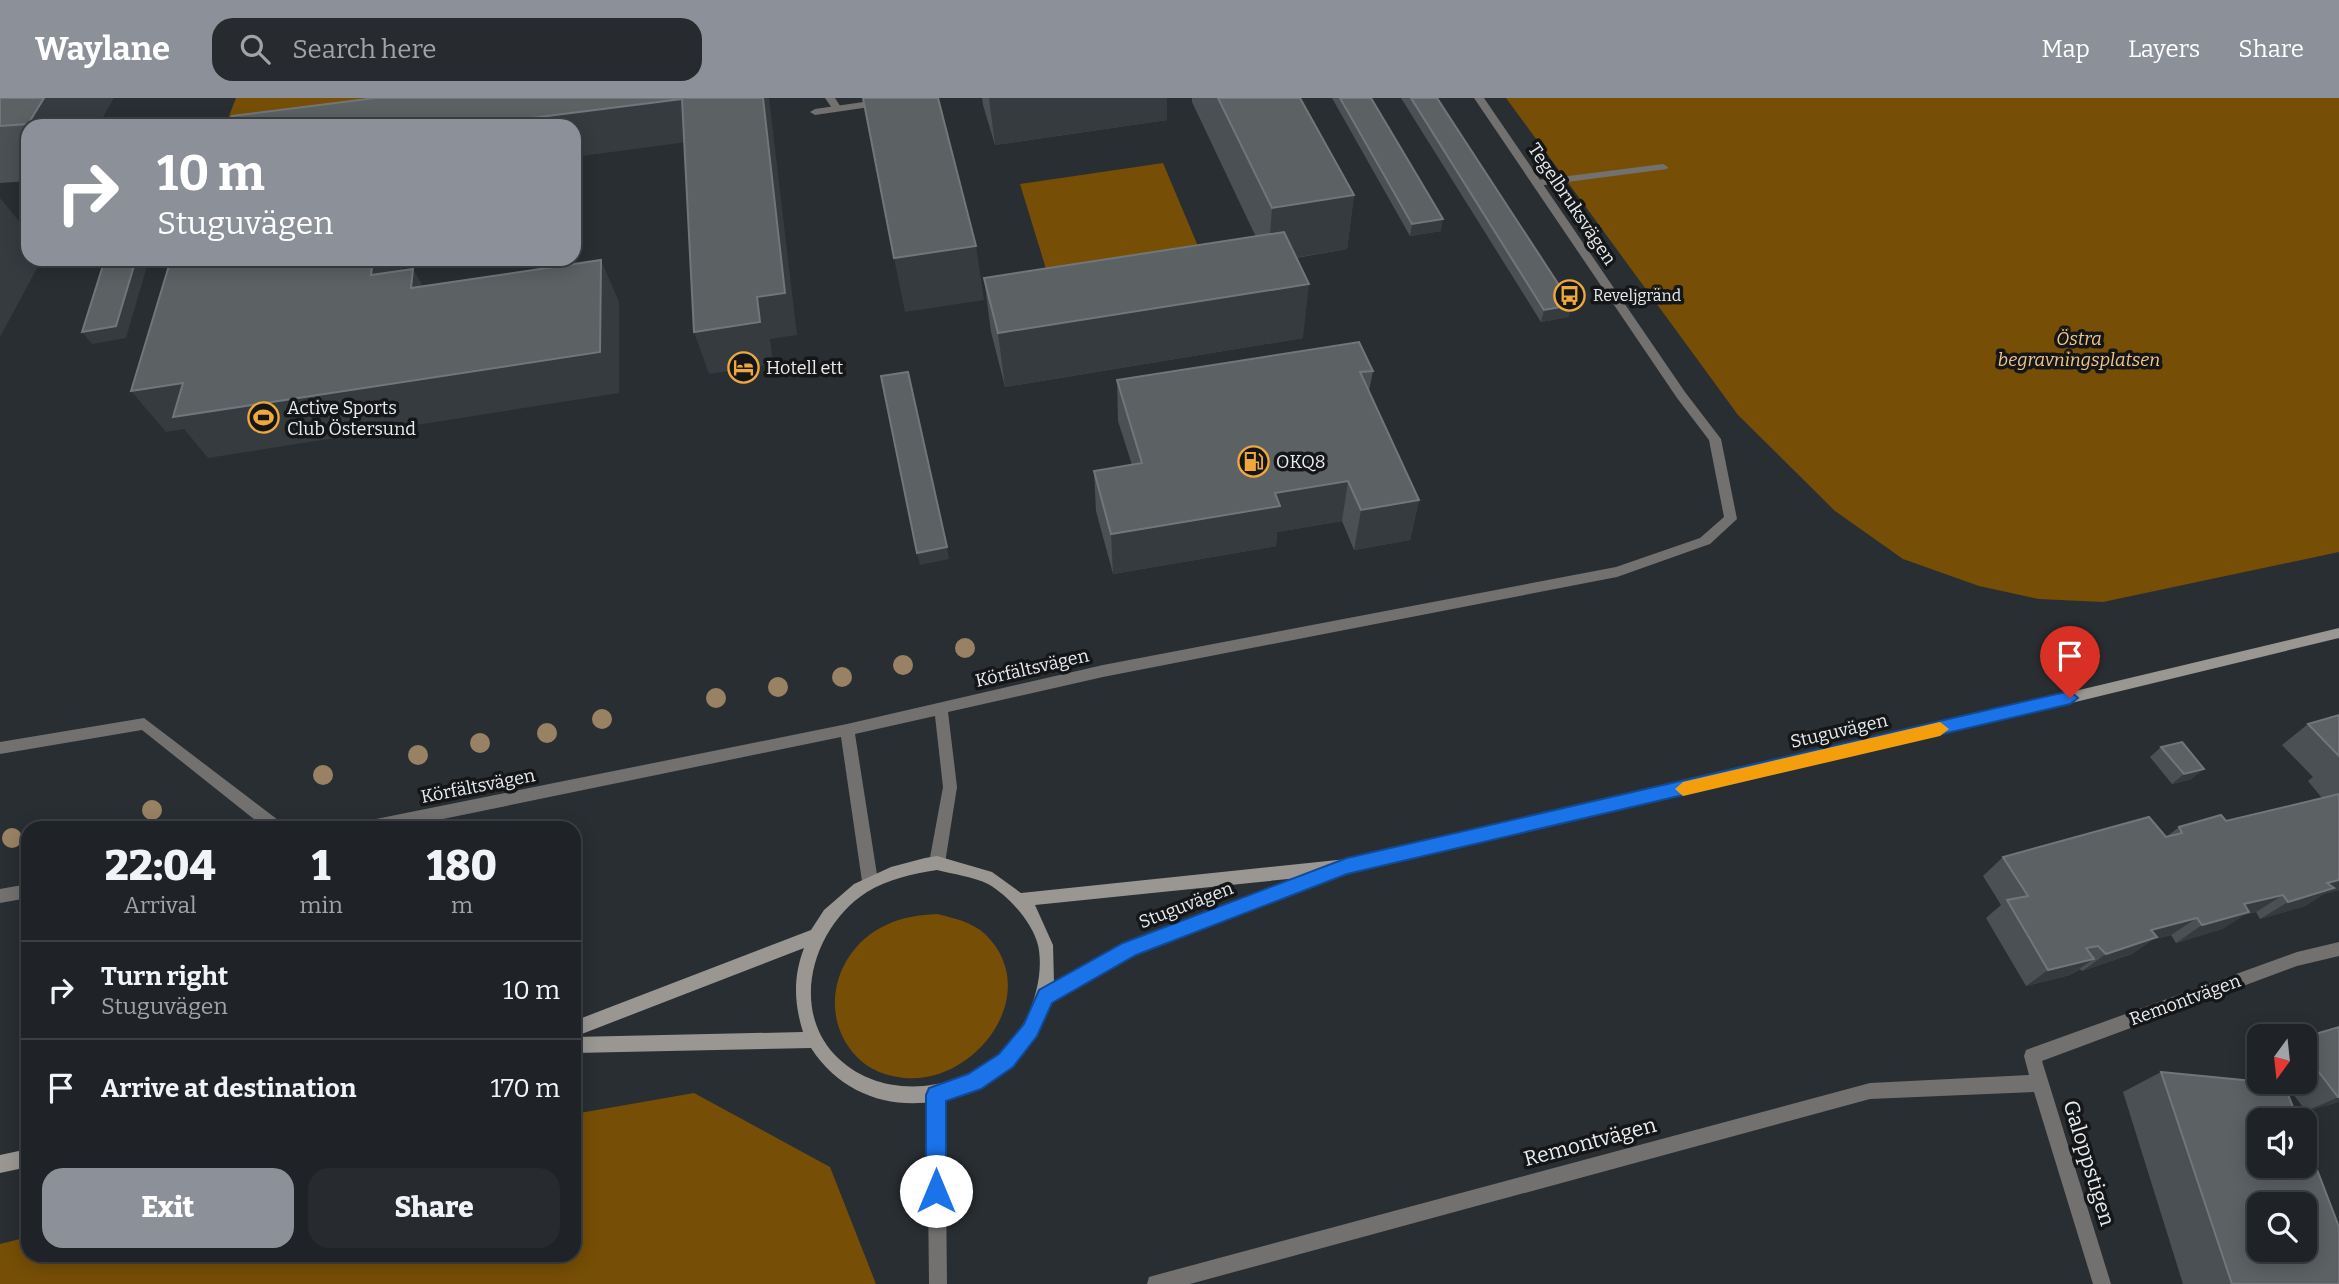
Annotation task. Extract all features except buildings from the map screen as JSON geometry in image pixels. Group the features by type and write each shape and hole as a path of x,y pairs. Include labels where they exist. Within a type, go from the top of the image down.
{"main road":[{"name":"Stuguvägen","path":"1023,900 1347,866 1886,743 2339,633"},
{"path":"937,863 985,873 1023,900 1041,928 1049,961 1046,997 1031,1030 1006,1060 974,1082 936,1095 898,1096 862,1087 833,1067 812,1040 801,988 816,936 840,905 870,881 904,868 937,863"},
{"name":"Stuguvägen","path":"1046,997 1130,949 1347,866"},
{"path":"581,1026 816,936"},
{"path":"581,1045 812,1040"},
{"path":"0,1164 21,1160"}],"street":[{"path":"830,98 837,109"},
{"path":"815,112 911,98"},
{"name":"Tegelbruksvägen","path":"1479,98 1681,396 1715,439 1731,519 1705,541"},
{"path":"1537,183 1663,167"},
{"name":"Körfältsvägen","path":"400,821 847,730 1103,671 1617,572 1705,541"},
{"path":"937,863 950,787 941,709"},
{"path":"0,748 144,724 268,821"},
{"path":"847,730 870,881"},
{"path":"0,896 21,892"},
{"name":"Remontvägen","path":"2032,1056 2297,960 2339,949"},
{"name":"Galoppstigen","path":"2032,1056 2102,1284"},
{"name":"Remontvägen","path":"1156,1284 1870,1091 2041,1083"},
{"path":"936,1095 937,1284"}],"green space":[{"path":"236,98 465,98 421,119 228,119"},
{"name":"Östra begravningsplatsen","path":"1506,98 2339,98 2339,552 2103,602 2039,599 1979,586 1903,559 1835,511 1738,415"},
{"path":"1163,163 1203,258 1050,282 1020,184"},
{"path":"937,914 969,923 980,930 1002,957 1008,982 1005,1007 994,1030 977,1051 955,1067 931,1076 904,1078 885,1074 862,1062 845,1041 837,1022 837,985 843,967 854,950 868,936 899,920"},
{"path":"694,1093 830,1167 876,1284 0,1284 0,1244 21,1239 21,1262 581,1262 581,1113"}],"slow traffic":[{"path":"1683,789 1940,729"}],"place":[{"name":"Reveljgränd","path":"1570,295"},
{"name":"Hotell ett","path":"743,368"},
{"name":"Active Sports Club Östersund","path":"264,418"},
{"name":"OKQ8","path":"1253,462"}],"route":[{"path":"936,1191 936,1095 974,1082 1006,1060 1031,1030 1046,997 1130,949 1347,866 1886,743 2070,698"}]}
